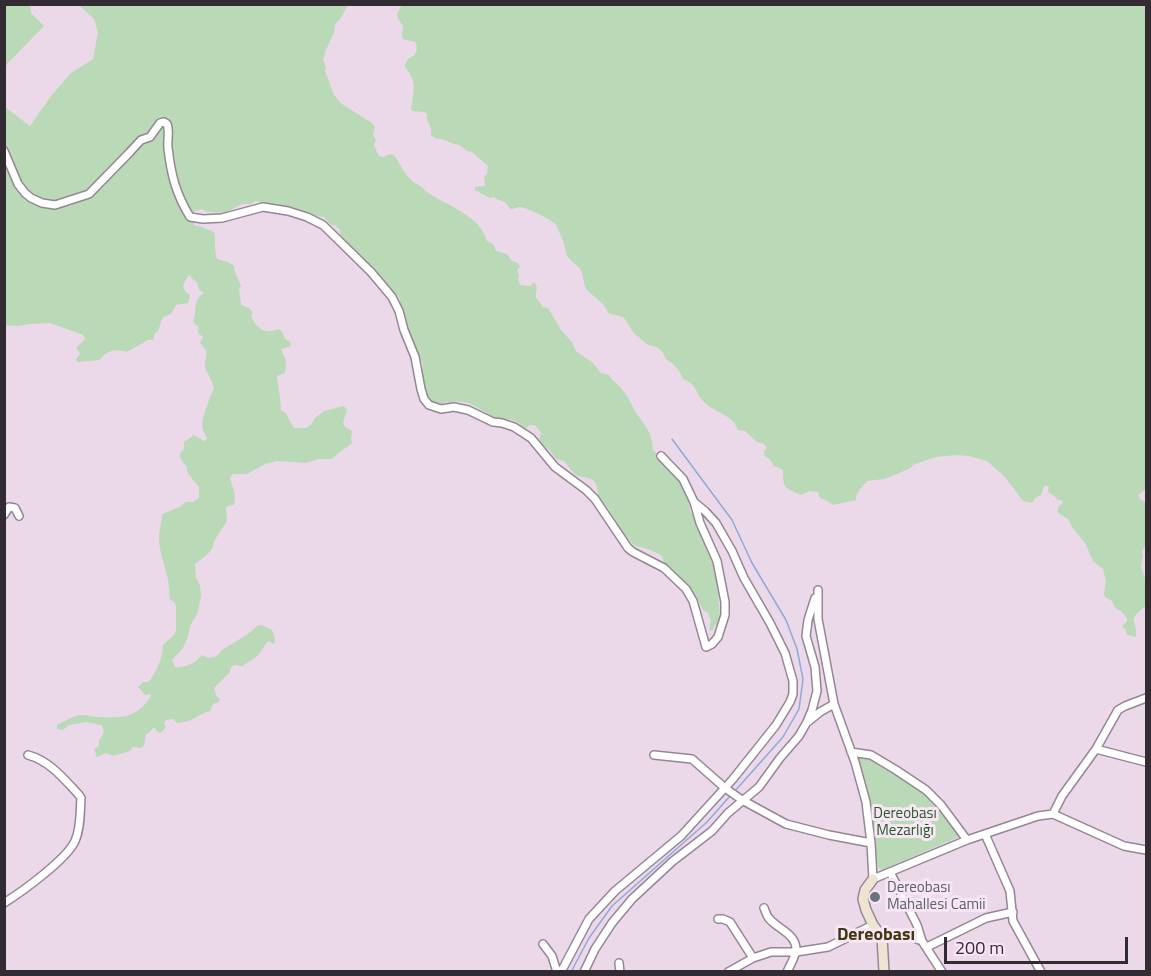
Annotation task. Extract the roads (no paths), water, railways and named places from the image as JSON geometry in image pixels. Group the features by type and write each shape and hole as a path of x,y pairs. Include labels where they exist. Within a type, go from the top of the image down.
{"street":[{"path":"4,151 18,184 25,193 42,203 55,206 89,194 141,140 150,137 160,123 164,122 168,127 168,151 174,183 179,198 190,217 222,218 263,207 307,216 323,225 371,272 392,297 416,357 418,380 424,399 429,405 441,409 454,407 468,410 493,422 514,427 531,438 555,467 586,490 595,500 628,548 664,568 686,589 693,601 706,647 718,637 725,615 725,602 717,561 683,479 661,456"},
{"path":"559,972 589,919 615,891 681,836 725,788 784,712 793,694 793,681 785,653 776,635 716,523 694,502"},
{"path":"4,516 9,507 15,508 19,516"},
{"path":"584,972 595,949 612,923 632,899 759,787 799,736 812,710 817,691 815,667 806,636 808,620 818,590 818,619 834,704 855,762 866,802 873,879"},
{"path":"1053,814 1062,796 1095,749 1118,710 1146,698"},
{"path":"807,722 834,704"},
{"path":"1095,749 1146,762"},
{"path":"851,752 871,755 926,790 941,805 967,840"},
{"path":"654,754 692,759 742,800 786,824 871,843"},
{"path":"4,903 66,855 78,832 81,798 49,764 28,755"},
{"path":"884,972 882,937 873,925 863,899 865,890 873,879 967,840 1038,816 1053,814 1124,846 1146,850"},
{"path":"985,834 1010,891 1013,921 1041,972"},
{"path":"890,872 917,925 935,968 942,972"},
{"path":"764,908 767,916 785,931 796,947 787,972"},
{"path":"882,937 909,936 925,944 986,918 1013,912"},
{"path":"718,919 730,922 753,957"},
{"path":"728,972 753,957 771,952 796,952 828,947 873,925"},
{"path":"543,944 552,956 559,972"}],"waterway":[{"path":"672,439 732,520 752,563 786,620 797,649 803,679 799,709 783,737 734,792"},
{"path":"571,972 589,938 612,906 707,822 730,796"}],"place":[{"name":"Dereobası Mahallesi Camii","path":"875,897"}],"district":[{"name":"Dereobası","path":"876,936"}],"park label":[{"name":"Dereobası Mezarlığı","path":"905,822"}]}
